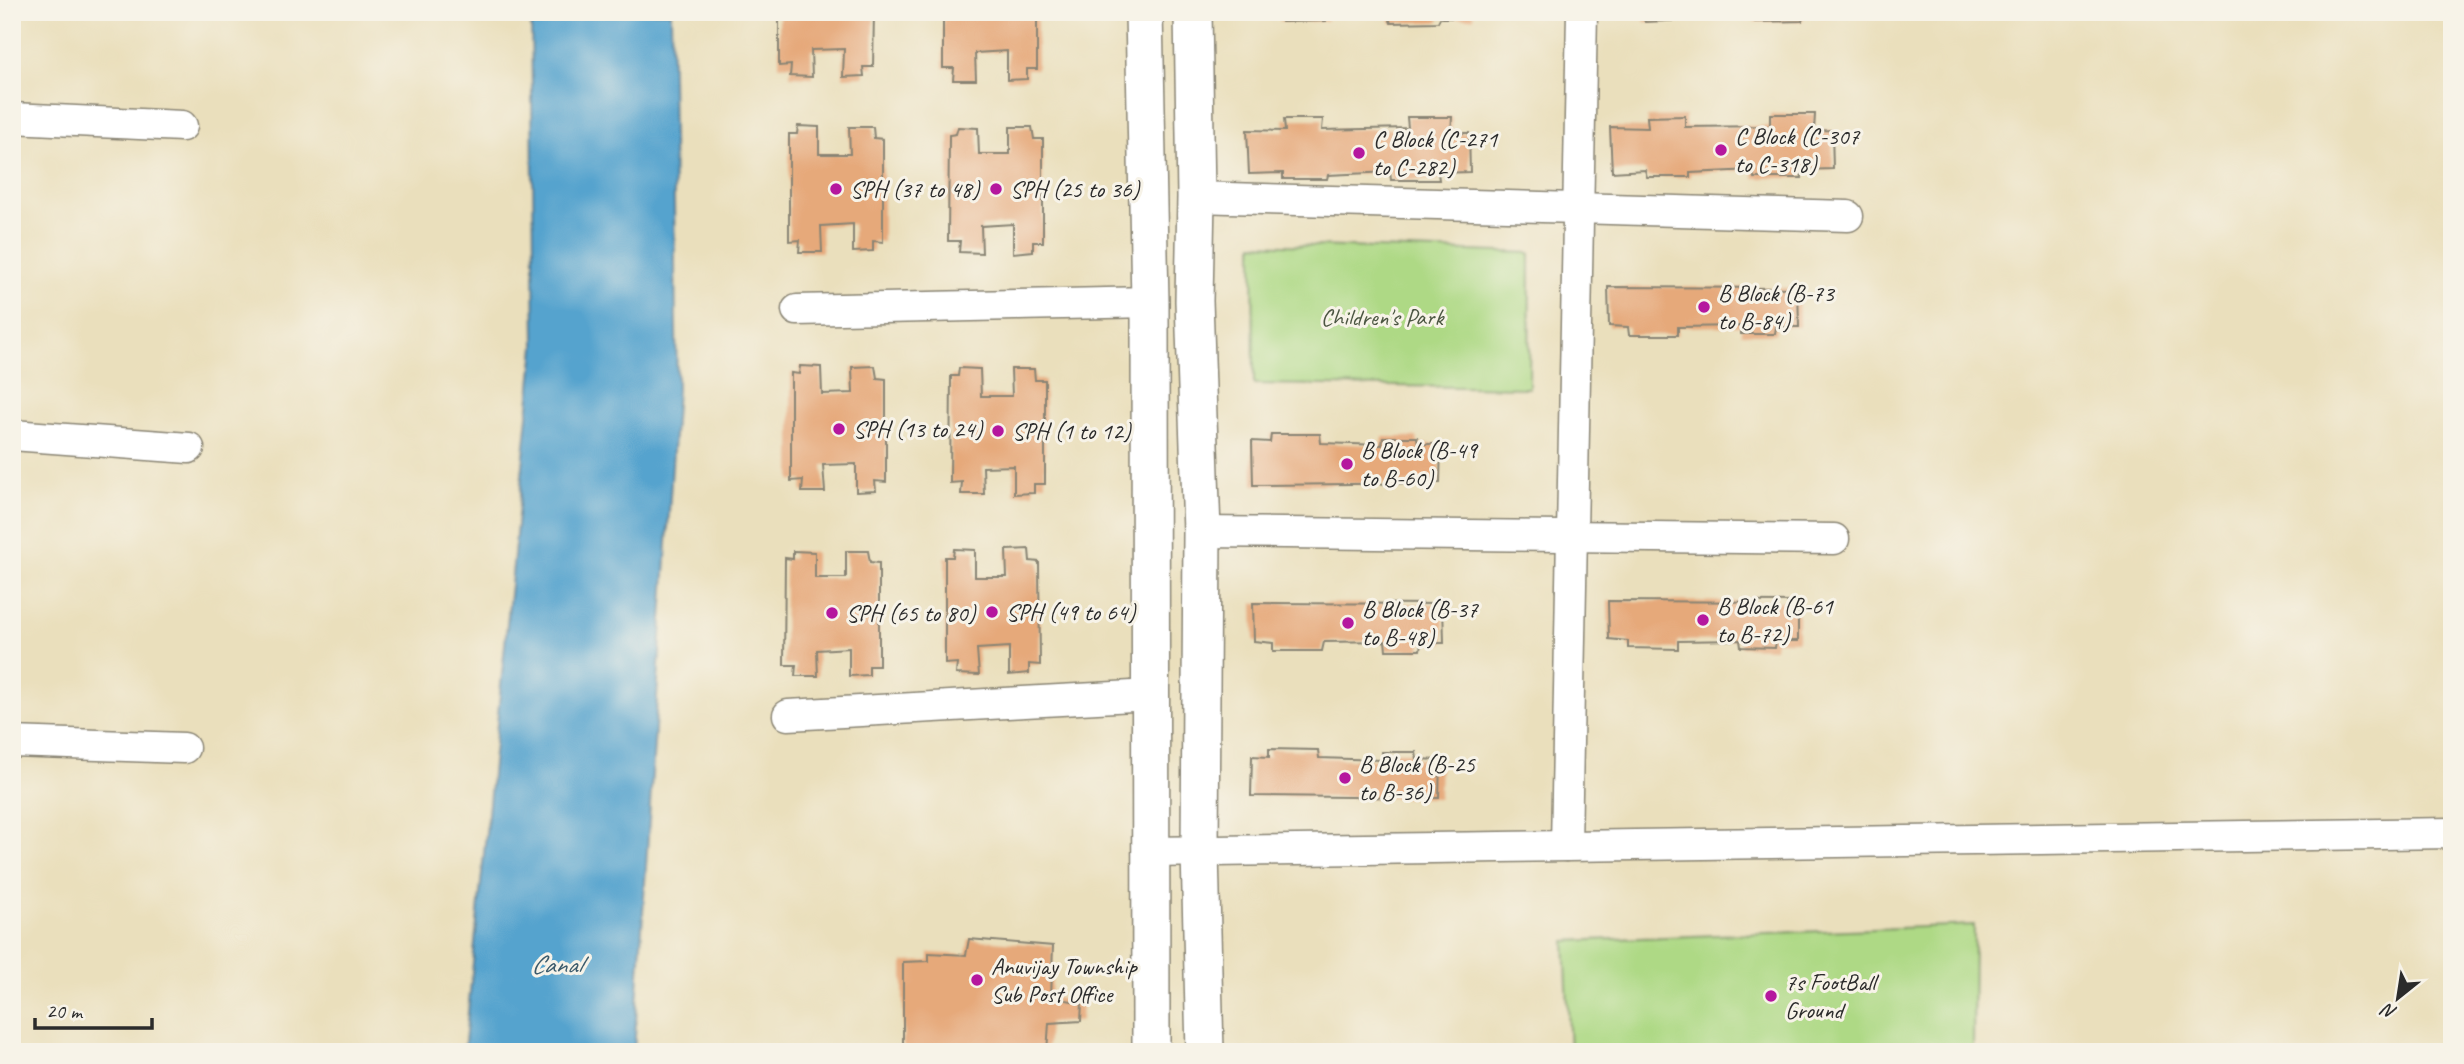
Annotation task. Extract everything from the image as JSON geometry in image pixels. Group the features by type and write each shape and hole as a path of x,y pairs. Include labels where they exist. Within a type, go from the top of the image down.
{"street":[{"path":"1144,12 1150,302 1151,1052"},
{"path":"1192,12 1196,197 1194,301 1202,532 1200,852 1205,1052"},
{"path":"1566,846 1582,12"},
{"path":"12,118 183,126"},
{"path":"1196,197 1848,216"},
{"path":"797,310 1194,301"},
{"path":"12,435 189,448"},
{"path":"1202,532 1834,539"},
{"path":"788,715 1151,695"},
{"path":"12,742 184,748"},
{"path":"1151,852 2452,833"}],"green space":[{"name":"Children's Park","path":"1253,244 1530,253 1529,388 1254,384"},
{"name":"7s FootBall Ground","path":"1974,925 1973,1052 1570,1052 1565,941"}],"water":[{"name":"Canal","path":"531,12 671,12 677,389 634,1052 464,1052 535,346"}],"building":[{"path":"779,12 874,12 873,67 863,67 864,76 843,77 844,49 811,50 812,77 790,76 791,65 779,66"},
{"path":"943,12 1037,12 1037,69 1027,69 1027,79 1007,80 1007,51 975,53 976,80 953,80 954,68 943,68"},
{"path":"1245,12 1329,12 1326,21 1281,22 1278,16 1245,18"},
{"path":"1370,12 1473,12 1474,18 1391,23 1388,15"},
{"path":"1608,12 1693,12 1691,20 1645,22 1642,15 1608,17"},
{"path":"1751,12 1837,12 1838,17 1804,16 1802,21 1755,22"},
{"name":"C Block (C-307 to C-318)","path":"1770,114 1815,114 1814,131 1832,130 1833,169 1801,170 1802,178 1754,178 1753,170 1690,173 1690,177 1647,177 1645,170 1612,172 1610,127 1648,128 1647,117 1685,116 1685,127 1770,126"},
{"name":"C Block (C-271 to C-282)","path":"1407,117 1452,117 1451,133 1469,133 1470,172 1438,173 1439,180 1391,180 1390,172 1328,175 1327,179 1283,179 1283,173 1249,174 1247,130 1285,131 1284,119 1323,119 1322,130 1408,128"},
{"name":"SPH (37 to 48)","path":"798,126 819,127 819,154 850,154 849,127 873,127 874,138 883,139 883,242 873,241 873,251 853,252 853,224 821,226 822,252 799,252 800,240 789,241 789,134 797,134"},
{"name":"SPH (25 to 36)","path":"958,127 978,128 979,154 1010,154 1010,127 1032,127 1034,139 1043,139 1043,242 1033,242 1033,251 1013,253 1013,224 981,226 982,253 959,252 960,241 948,241 949,135 956,134"},
{"name":"B Block (B-73 to B-84)","path":"1608,287 1798,288 1799,327 1776,327 1775,334 1741,334 1741,326 1678,327 1678,335 1629,335 1628,327 1609,326"},
{"name":"SPH (13 to 24)","path":"800,366 821,367 822,394 853,393 852,367 875,366 877,378 886,379 886,482 875,481 876,491 856,492 856,464 823,465 825,492 802,492 803,480 791,481 791,373 799,374"},
{"name":"SPH (1 to 12)","path":"959,368 980,369 981,396 1012,396 1011,369 1034,369 1035,380 1045,380 1045,484 1034,484 1034,493 1014,494 1014,466 983,467 984,494 961,494 962,482 950,483 951,376 958,376"},
{"name":"B Block (B-49 to B-60)","path":"1271,434 1320,434 1321,443 1382,445 1383,437 1417,437 1418,444 1441,444 1440,483 1253,485 1252,441 1270,442"},
{"name":"SPH (49 to 64)","path":"954,549 975,550 975,577 1007,577 1006,550 1029,549 1030,561 1039,562 1040,665 1029,664 1029,673 1009,675 1009,647 977,649 979,675 956,674 957,663 945,664 945,557 953,557"},
{"name":"SPH (65 to 80)","path":"793,551 815,552 815,578 846,578 846,551 868,551 870,562 879,563 879,666 869,666 869,675 849,676 849,648 817,650 818,676 795,676 796,665 784,665 785,558 793,559"},
{"name":"B Block (B-61 to B-72)","path":"1608,601 1798,602 1798,641 1776,641 1775,648 1741,647 1740,640 1678,641 1678,649 1628,648 1628,641 1609,639"},
{"name":"B Block (B-37 to B-48)","path":"1253,603 1443,604 1444,643 1421,643 1420,650 1386,650 1385,641 1324,642 1322,651 1273,651 1273,643 1254,641"},
{"name":"B Block (B-25 to B-36)","path":"1269,749 1318,750 1319,758 1382,760 1382,752 1416,752 1417,759 1440,760 1439,798 1251,796 1252,756 1269,757"},
{"name":"Anuvijay Township Sub Post Office","path":"969,939 1053,946 1051,997 1082,1003 1081,1021 1049,1023 1047,1052 983,1052 983,1049 908,1052 903,1045 903,962 929,961 929,953 966,955"}],"place":[{"name":"C Block (C-307 to C-318)","path":"1721,150"},
{"name":"C Block (C-271 to C-282)","path":"1359,153"},
{"name":"SPH (37 to 48)","path":"836,189"},
{"name":"SPH (25 to 36)","path":"996,189"},
{"name":"B Block (B-73 to B-84)","path":"1704,307"},
{"name":"SPH (13 to 24)","path":"839,429"},
{"name":"SPH (1 to 12)","path":"998,431"},
{"name":"B Block (B-49 to B-60)","path":"1347,464"},
{"name":"SPH (49 to 64)","path":"992,612"},
{"name":"SPH (65 to 80)","path":"832,613"},
{"name":"B Block (B-61 to B-72)","path":"1703,620"},
{"name":"B Block (B-37 to B-48)","path":"1348,623"},
{"name":"B Block (B-25 to B-36)","path":"1345,778"},
{"name":"Anuvijay Township Sub Post Office","path":"977,980"},
{"name":"7s FootBall Ground","path":"1771,996"}]}
